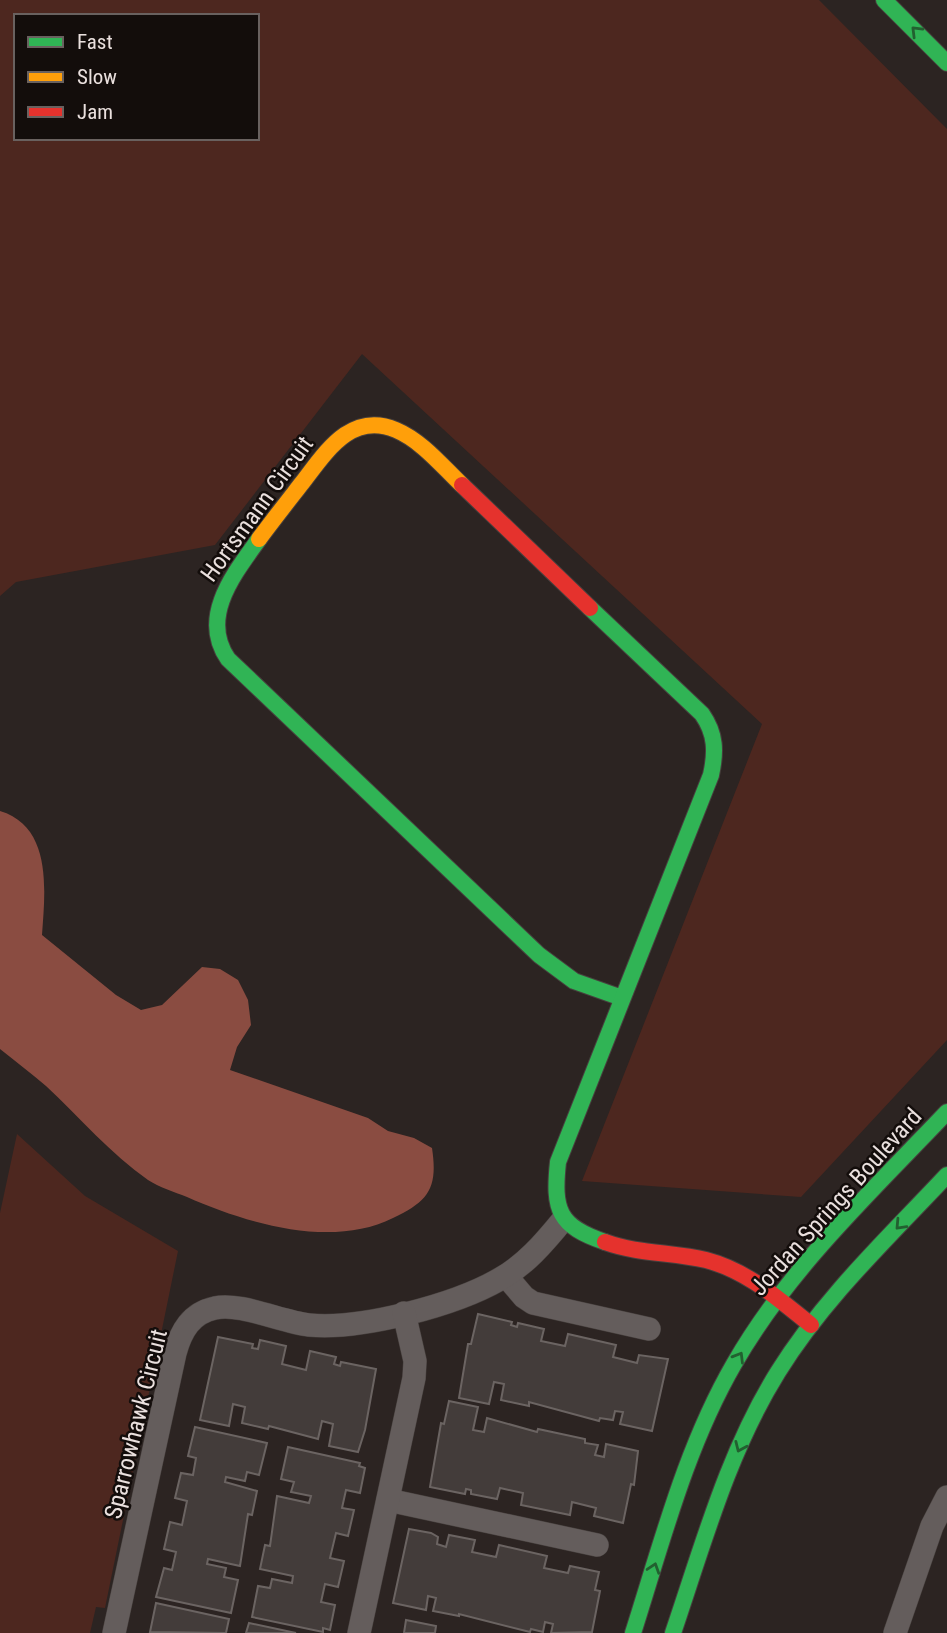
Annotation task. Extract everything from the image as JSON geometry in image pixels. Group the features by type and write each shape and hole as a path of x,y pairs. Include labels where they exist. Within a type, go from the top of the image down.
{"main road":[{"path":"884,0 947,63"},
{"name":"Hortsmann Circuit","path":"562,1221 554,1205 554,1176 711,775 716,756 713,729 702,714 419,444 384,424 357,426 334,441 225,589 215,620 221,649 245,677 539,955 575,981 622,998"},
{"name":"Jordan Springs Boulevard","path":"633,1633 701,1431 734,1364 776,1299 947,1112"},
{"path":"673,1633 733,1464 749,1426 777,1373 811,1325 947,1175"},
{"path":"562,1221 575,1231 599,1241 730,1267 811,1325"}],"street":[{"name":"Sparrowhawk Circuit","path":"114,1633 179,1337 194,1317 218,1307 230,1307 274,1319 330,1326 372,1323 472,1292 506,1276 544,1244 562,1221"},
{"path":"506,1276 524,1297 533,1303 649,1329"},
{"path":"359,1633 414,1378 415,1361 404,1313"},
{"path":"895,1633 932,1526 947,1497"},
{"path":"388,1500 597,1545"}],"shaded area":[{"path":"0,0 819,0 947,129 947,1040 801,1197 582,1181 762,724 362,354 215,545 16,582 0,596"},
{"path":"0,811 17,819 29,831 37,846 44,881 42,935 116,995 141,1010 162,1005 202,967 220,969 238,980 248,1000 251,1025 237,1047 230,1070 368,1118 388,1131 414,1138 432,1148 432,1183 423,1199 393,1218 369,1227 343,1231 289,1229 235,1216 148,1180 108,1147 46,1086 0,1049"},
{"path":"17,1134 85,1196 178,1251 105,1608 96,1607 90,1633 0,1633 0,1213"}],"building":[{"path":"478,1314 512,1322 511,1325 517,1327 518,1323 544,1329 541,1341 565,1346 568,1334 616,1345 613,1357 637,1363 639,1355 668,1359 652,1431 620,1424 623,1412 615,1411 613,1420 600,1418 599,1421 529,1402 529,1406 501,1400 504,1384 494,1382 489,1404 459,1398 468,1344 471,1344"},
{"path":"218,1337 253,1344 252,1348 258,1349 260,1340 286,1346 282,1364 306,1370 310,1351 336,1357 334,1364 340,1366 341,1362 376,1369 365,1430 358,1452 329,1446 333,1424 322,1421 318,1439 269,1426 268,1429 242,1423 245,1407 233,1404 229,1426 200,1420"},
{"path":"449,1401 478,1407 473,1430 484,1432 487,1418 537,1432 538,1429 585,1439 585,1443 598,1445 595,1455 604,1457 606,1444 638,1451 634,1485 631,1484 623,1523 594,1516 596,1508 572,1502 570,1515 521,1505 523,1493 500,1488 497,1499 471,1494 471,1490 466,1489 465,1494 430,1487 441,1423 444,1424"},
{"path":"195,1427 267,1443 259,1475 247,1472 245,1481 226,1477 225,1482 257,1491 252,1515 248,1514 240,1566 208,1559 207,1564 226,1568 224,1577 238,1580 231,1613 156,1597 164,1568 172,1570 176,1552 164,1549 170,1522 182,1525 187,1501 175,1498 181,1473 193,1475 196,1458 188,1456"},
{"path":"288,1447 360,1463 359,1466 365,1468 360,1493 346,1490 342,1508 354,1510 348,1536 336,1533 330,1558 344,1561 338,1587 325,1584 321,1602 335,1605 330,1630 323,1628 323,1632 252,1617 258,1586 270,1588 272,1579 292,1583 293,1576 260,1569 265,1545 270,1546 277,1496 309,1503 311,1496 291,1492 294,1482 281,1479"},
{"path":"409,1529 431,1533 438,1537 437,1544 446,1547 449,1535 475,1540 472,1552 496,1557 499,1545 547,1556 544,1568 568,1573 570,1566 599,1572 595,1590 600,1591 592,1632 551,1633 553,1624 545,1622 543,1632 531,1629 530,1632 459,1614 433,1611 436,1598 428,1596 426,1610 393,1603"},
{"path":"156,1603 229,1619 226,1633 150,1632"},
{"path":"406,1620 436,1626 435,1633 404,1633"},
{"path":"249,1623 296,1633 246,1633"}],"traffic: fast":[{"path":"884,0 947,63"},
{"path":"259,539 231,581 218,612 220,643 228,659 539,955 574,981 622,998"},
{"path":"590,608 702,714 710,729 714,751 711,775 558,1162 557,1192 562,1214 577,1230 605,1242"},
{"path":"633,1633 689,1462 702,1428 734,1364 780,1295 806,1263 861,1201 947,1112"},
{"path":"673,1633 731,1467 760,1403 778,1372 836,1294 947,1175"}],"traffic: slow":[{"path":"259,539 330,448 353,430 366,426 380,426 405,435 431,454 462,485"}],"traffic: jam":[{"path":"462,485 590,608"},
{"path":"605,1242 630,1249 694,1257 721,1265 762,1287 811,1325"}]}
